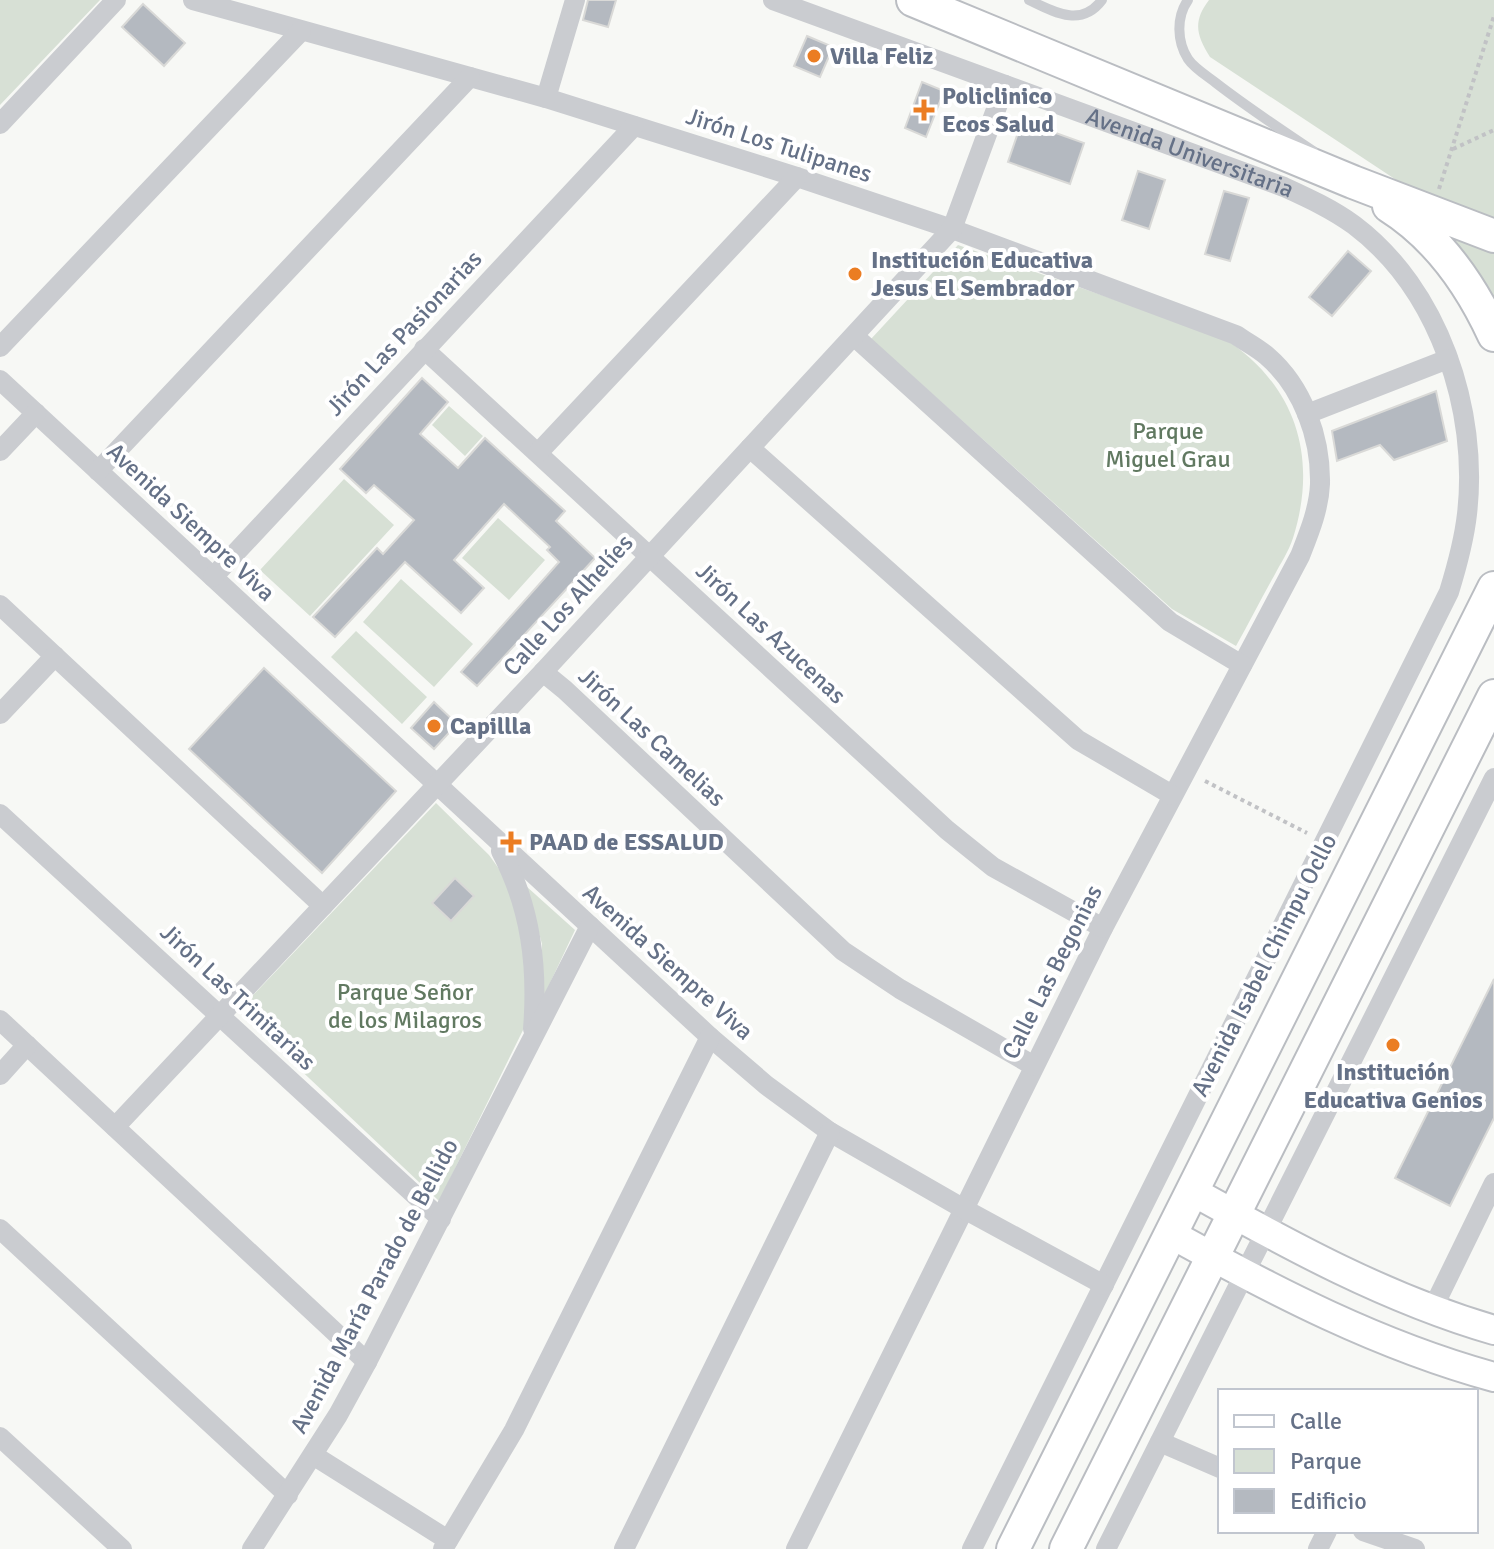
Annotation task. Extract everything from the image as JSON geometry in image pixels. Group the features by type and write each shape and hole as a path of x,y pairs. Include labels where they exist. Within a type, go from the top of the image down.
{"main road":[{"name":"Avenida Universitaria","path":"913,0 1353,182 1494,236"},
{"path":"1353,182 1411,220 1438,247 1471,290 1494,335"},
{"name":"Avenida Isabel Chimpu Ocllo","path":"1013,1549 1494,588"},
{"path":"1066,1549 1494,696"}],"street":[{"path":"0,124 116,0"},
{"name":"Jirón Los Tulipanes","path":"193,0 546,98 952,229 1236,335 1266,354 1285,373 1307,414"},
{"path":"546,98 575,0"},
{"name":"Avenida Universitaria","path":"773,0 1284,187 1329,208 1355,225 1402,272 1432,320 1448,359"},
{"path":"0,347 301,31"},
{"path":"98,471 470,77"},
{"name":"Calle Los Alhelíes","path":"115,1127 543,672 952,229 1005,85"},
{"name":"Jirón Las Pasionarias","path":"213,577 634,126"},
{"path":"538,453 797,177"},
{"path":"854,336 1170,622 1242,665"},
{"name":"Jirón Las Azucenas","path":"424,349 947,830 993,867 1103,928"},
{"path":"1307,414 1448,359"},
{"name":"Avenida Isabel Chimpu Ocllo","path":"972,1549 1449,592 1461,552 1469,474 1459,399 1448,359"},
{"name":"Avenida Siempre Viva","path":"0,380 436,785 766,1085 830,1132 1104,1285"},
{"path":"0,451 36,413"},
{"name":"Calle Las Begonias","path":"796,1549 1103,928 1300,556 1314,521 1319,474 1318,450 1307,414"},
{"path":"750,448 1078,740 1172,795"},
{"path":"0,605 323,906"},
{"path":"0,714 55,656"},
{"name":"Jirón Las Camelias","path":"543,672 843,951 900,989 1034,1066"},
{"path":"1106,1549 1494,778"},
{"name":"Jirón Las Trinitarias","path":"0,814 441,1219"},
{"name":"Avenida María Parado de Bellido","path":"493,837 514,876 530,929 535,961 532,1041"},
{"name":"Avenida María Parado de Bellido","path":"252,1549 313,1455 367,1362 590,926"},
{"path":"0,1020 367,1362"},
{"path":"313,1455 445,1544 514,1430 710,1037"},
{"path":"0,1075 27,1045"},
{"path":"624,1549 830,1132"},
{"path":"1160,1173 1266,1232 1392,1294 1494,1330"},
{"path":"1432,1310 1494,1183"},
{"path":"1138,1216 1244,1275 1409,1351 1494,1377"},
{"path":"0,1229 288,1495"},
{"path":"0,1437 122,1549"},
{"path":"1160,1442 1218,1467"},
{"path":"1369,1533 1415,1549"}],"lane":[{"path":"1029,0 1065,17 1082,15 1095,9 1102,0"},
{"path":"1188,0 1179,27 1181,45 1189,61 1353,182"}],"path":[{"path":"1432,211 1494,16"},
{"path":"1453,149 1494,130"},
{"path":"1185,771 1325,842"}],"green space":[{"path":"0,0 100,0 0,105"},
{"path":"1209,0 1494,0 1494,223 1416,193 1210,57 1198,29 1200,15"},
{"path":"1433,224 1494,248 1494,311"},
{"name":"Parque Miguel Grau","path":"958,245 1222,337 1247,355 1268,376 1295,424 1303,478 1300,508 1289,548 1236,646 1172,609 871,339"},
{"path":"449,406 483,436 465,456 432,425"},
{"path":"344,479 394,525 310,616 260,570"},
{"path":"498,518 545,560 509,600 462,558"},
{"path":"401,579 473,644 434,687 363,622"},
{"path":"356,631 427,697 402,724 331,657"},
{"name":"Parque Señor de los Milagros","path":"436,803 489,855 502,873 510,888 525,948 525,1026 439,1201 238,1011"},
{"path":"526,886 575,930 542,1000 542,944"}],"building":[{"path":"588,0 616,0 608,27 583,20"},
{"path":"143,4 185,43 164,66 122,27"},
{"name":"Villa Feliz","path":"807,36 833,47 820,77 794,66"},
{"name":"Policlinico Ecos Salud","path":"922,82 944,91 926,137 905,128"},
{"path":"1022,121 1084,143 1070,184 1008,162"},
{"path":"1138,171 1165,180 1149,229 1122,220"},
{"path":"1224,191 1249,198 1230,261 1205,254"},
{"path":"1348,251 1371,271 1332,316 1309,297"},
{"path":"422,378 448,402 420,434 458,468 485,438 565,511 556,521 595,558 477,686 461,672 559,562 547,550 550,547 504,504 454,560 484,588 461,613 405,562 335,637 313,617 377,548 383,554 414,520 374,485 366,493 340,469"},
{"path":"1436,391 1447,441 1394,460 1380,445 1337,461 1332,431"},
{"path":"264,668 396,791 322,873 189,749"},
{"name":"Capillla","path":"434,702 457,724 434,749 411,728"},
{"path":"455,878 474,896 451,921 432,903"},
{"path":"1494,979 1494,1118 1450,1206 1395,1178"}],"place":[{"name":"Villa Feliz","path":"814,56"},
{"name":"Policlinico Ecos Salud","path":"924,110"},
{"name":"Institución Educativa Jesus El Sembrador","path":"855,274"},
{"name":"Capillla","path":"434,726"},
{"name":"PAAD de ESSALUD","path":"511,842"},
{"name":"Institución Educativa Genios","path":"1393,1045"}]}
